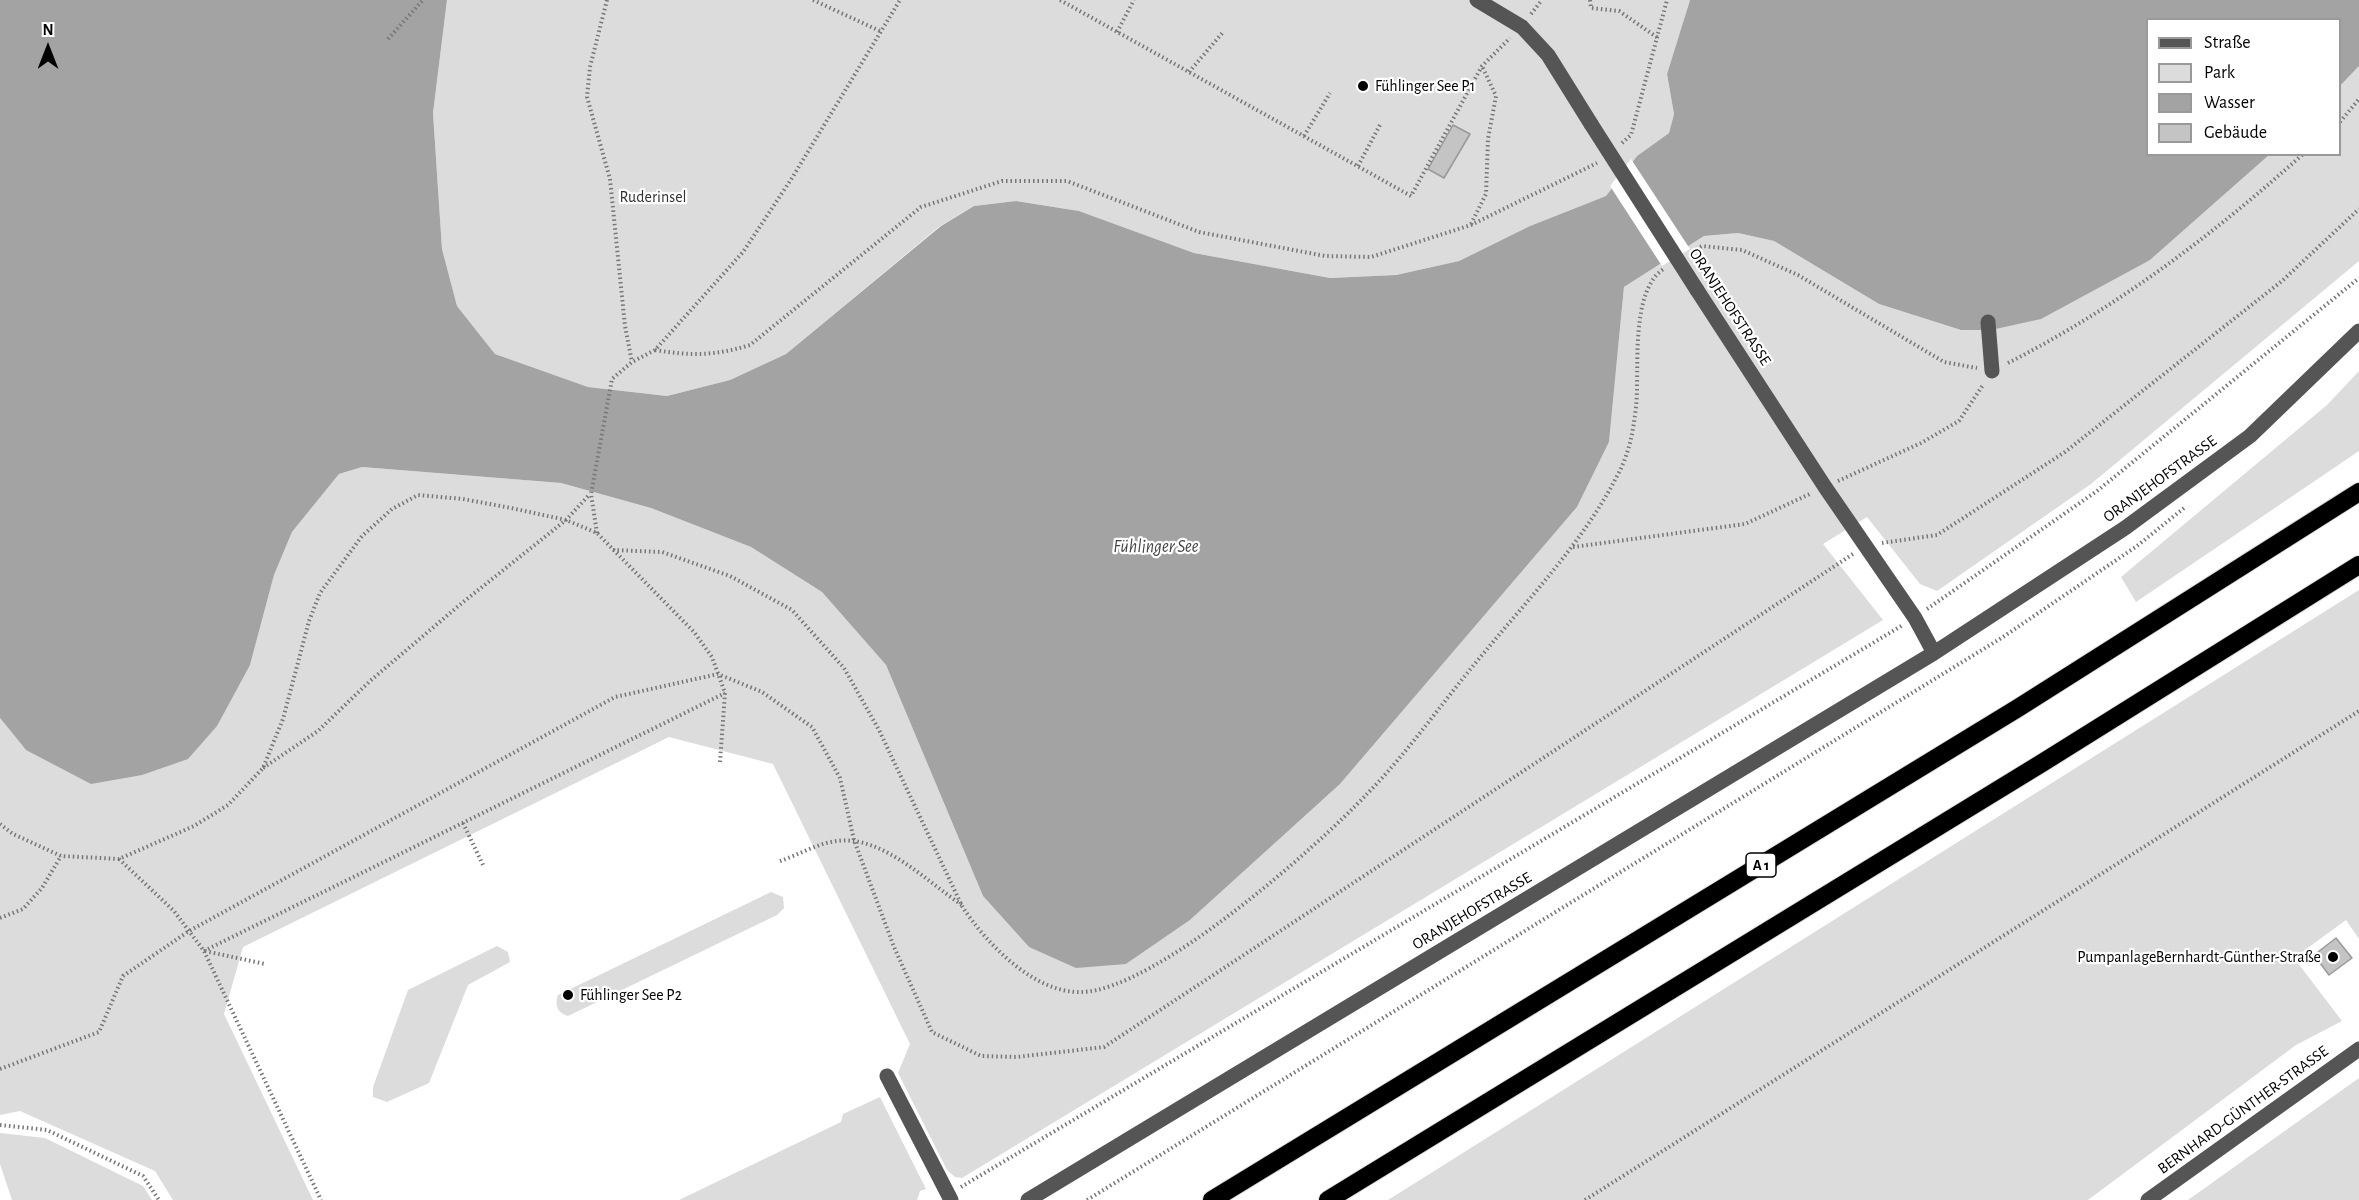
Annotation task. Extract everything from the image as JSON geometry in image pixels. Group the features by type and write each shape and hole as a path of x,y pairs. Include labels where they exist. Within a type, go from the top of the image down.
{"highway":[{"name":"A 1","path":"1212,1200 2028,702 2359,492"},
{"path":"1328,1200 2359,566"}],"street":[{"name":"ORANJEHOFSTRASSE","path":"1477,0 1522,27 1548,54 1825,487 1915,618 1934,653"},
{"path":"1988,322 1992,371"},
{"name":"ORANJEHOFSTRASSE","path":"1028,1200 1934,653 2125,528 2250,436 2359,331"},
{"name":"BERNHARD-GÜNTHER-STRASSE","path":"2148,1200 2359,1049"},
{"path":"887,1076 950,1197"}],"path":[{"path":"388,39 423,0"},
{"path":"607,0 590,67 587,97 609,179 625,326 632,362"},
{"path":"813,0 880,31"},
{"path":"597,533 591,494 612,380 632,362 655,350 743,252 792,178 900,0"},
{"path":"1060,0 1411,196 1482,66 1522,27"},
{"path":"1117,32 1134,0"},
{"path":"1590,0 1591,8 1619,11 1658,38 1666,0"},
{"path":"1189,72 1224,31"},
{"path":"655,350 692,356 722,354 750,345 921,207 1002,181 1067,181 1199,232 1325,256 1371,256 1471,225 1486,194 1488,139 1496,96 1482,66"},
{"path":"1304,136 1330,93"},
{"path":"2341,121 2359,99"},
{"path":"1358,166 1382,123"},
{"path":"1572,547 1745,524 1921,443 1959,421 1992,371 2054,339 2151,278 2268,186 2301,156"},
{"path":"0,1069 99,1032 123,976 189,931 615,697 718,674 762,692 813,727 840,778 854,840 894,947 932,1032 981,1056 1017,1057 1104,1047 1866,546 1937,535 2066,452 2282,281 2359,209"},
{"path":"1685,256 1702,246 1742,250 1798,275 1944,362 1992,371"},
{"path":"613,550 662,552 730,576 792,610 844,668 879,730 962,906 976,929 1005,957 1055,987 1079,993 1106,989 1155,966 1220,921 1308,850 1368,793 1572,547 1605,499 1626,459 1636,405 1640,308 1659,271 1668,266"},
{"path":"950,1197 1915,618 2097,491 2359,278"},
{"path":"0,824 13,834 62,856 119,859 194,826 228,805 263,768 318,731 370,681 566,520 591,494"},
{"path":"263,768 283,719 309,621 320,593 362,536 392,509 418,495 442,496 566,520 597,533 694,632 712,657 725,693 720,762"},
{"path":"204,951 725,693"},
{"path":"1585,1200 2359,711"},
{"path":"463,823 483,866"},
{"path":"780,861 835,841 854,840 877,846 962,906"},
{"path":"0,918 23,909 42,888 62,856"},
{"path":"119,859 174,910 204,951 321,1200"},
{"path":"204,951 265,964"},
{"path":"0,1125 47,1130 143,1176 159,1200"}],"green space":[{"name":"Ruderinsel","path":"447,0 1690,0 1667,74 1674,114 1669,133 1637,156 1606,196 1530,226 1459,261 1396,275 1330,278 1194,253 1079,211 1016,201 974,206 940,226 786,354 730,380 667,396 588,387 495,354 457,306 442,249 433,113"},
{"path":"2359,66 2359,261 2091,484 1937,591 1920,584 1867,517 1823,544 1883,620 962,1178 955,1177 947,1170 898,1073 910,1044 773,764 669,737 243,947 224,1014 313,1200 173,1200 155,1171 20,1111 0,1115 0,718 26,750 250,665 274,575 292,532 339,474 362,467 561,483 651,508 751,547 822,592 886,665 983,896 1029,947 1126,964 1190,920 1340,784 1577,507 1609,442 1624,287 1704,236 1738,233 1774,241 1879,304 1961,330 1991,330 2150,260 2268,156 2341,156 2341,85"},
{"path":"2359,371 2359,451 2136,602 2121,577 2327,405"},
{"path":"2359,590 2359,939 2346,920 2294,958 2342,1021 2296,1045 2088,1200 1388,1200"},
{"path":"771,892 783,897 784,908 777,915 568,1016 558,1008 556,1002 558,995"},
{"path":"497,946 508,952 510,962 468,985 429,1083 387,1102 373,1097 373,1087 408,990"},
{"path":"2359,1078 2359,1200 2188,1200"},
{"path":"880,1097 926,1189 920,1191 917,1200 679,1200 841,1122 843,1114"},
{"path":"0,1133 45,1138 143,1186 152,1200 12,1200 0,1164"}],"water":[{"name":"Fühlinger See","path":"0,0 447,0 433,113 442,249 457,306 495,354 588,387 667,396 730,380 786,354 941,226 974,206 1016,201 1079,211 1194,253 1330,278 1396,275 1459,261 1530,226 1606,196 1637,156 1669,133 1674,114 1667,74 1690,0 2359,0 2359,66 2341,85 2341,18 2146,18 2146,156 2268,156 2150,260 2041,319 1991,330 1961,330 1879,304 1774,241 1738,233 1704,236 1624,287 1609,442 1577,507 1340,784 1190,920 1126,964 1076,968 1029,947 983,896 886,665 822,592 751,547 651,508 561,483 362,467 339,474 292,532 274,575 250,665 217,726 188,759 142,775 91,784 26,750 0,718"}],"pier":[{"path":"1631,159 1690,249 1662,266 1610,186"}],"building":[{"path":"1453,125 1470,134 1444,178 1428,169"},
{"name":"PumpanlageBernhardt-Günther-Straße","path":"2336,938 2352,958 2329,975 2314,955"}],"place":[{"name":"Fühlinger See P1","path":"1363,86"},
{"name":"PumpanlageBernhardt-Günther-Straße","path":"2333,957"},
{"name":"Fühlinger See P2","path":"568,995"}]}
